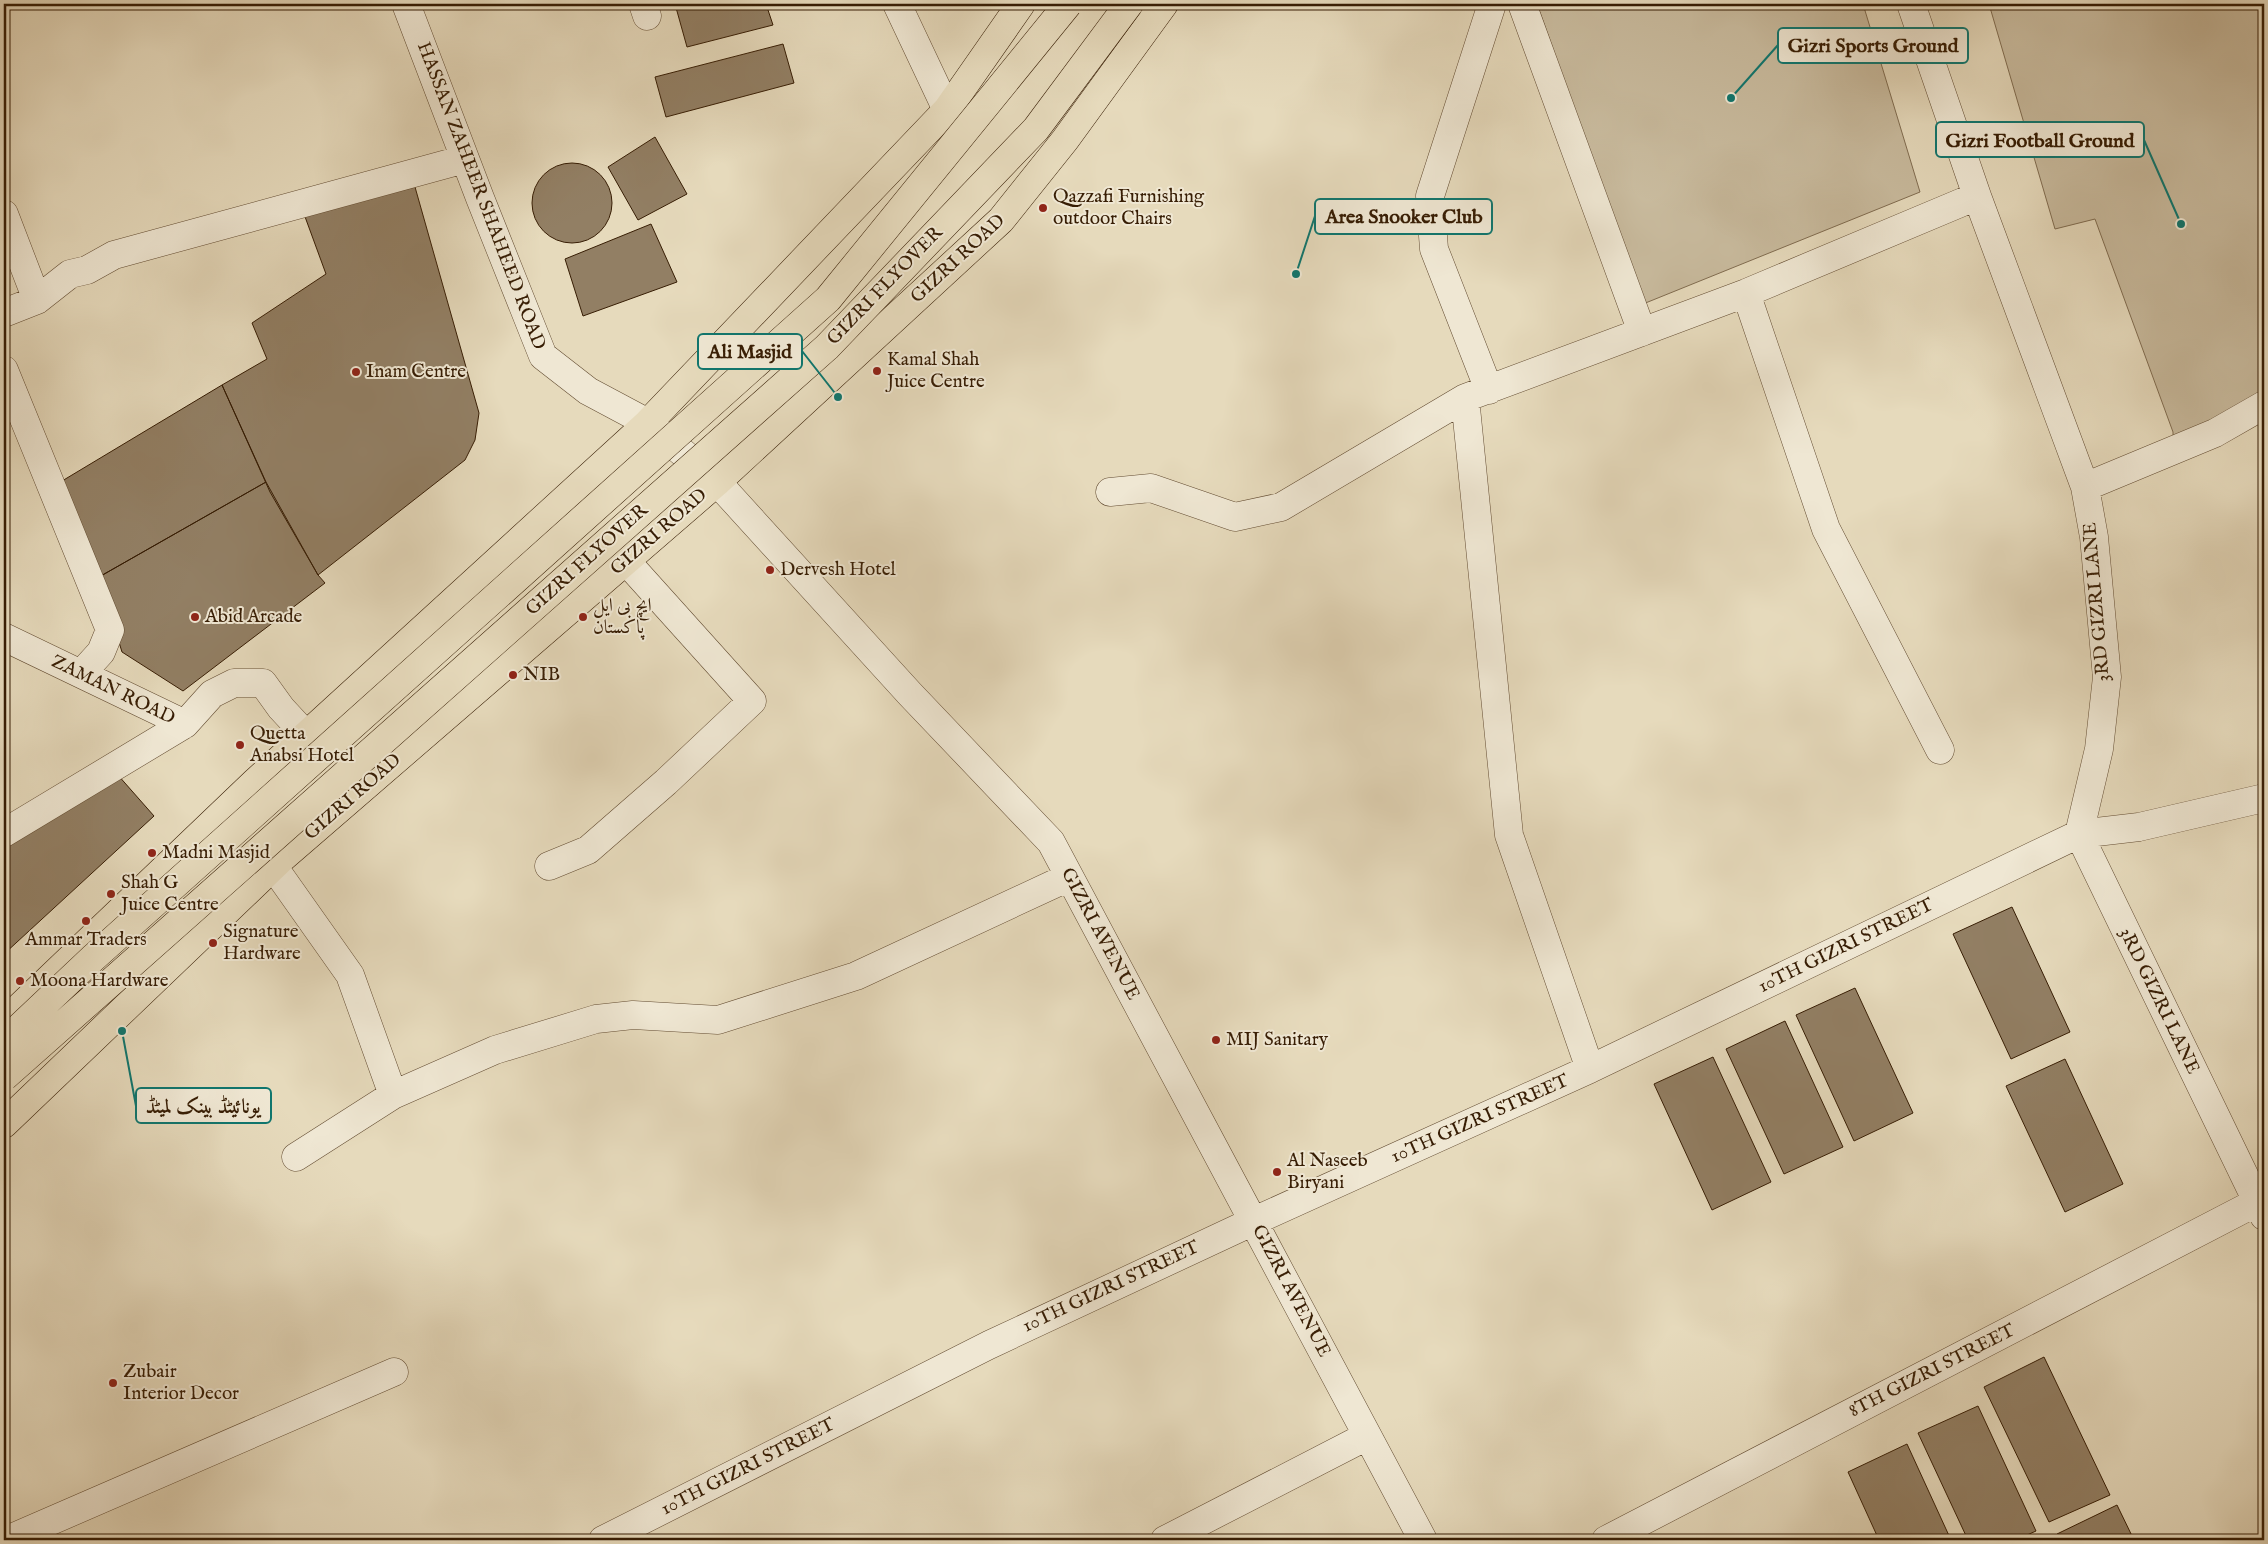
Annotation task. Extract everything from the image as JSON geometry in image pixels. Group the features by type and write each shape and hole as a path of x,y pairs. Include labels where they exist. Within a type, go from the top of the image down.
{"main road":[{"path":"4,1022 306,735 648,423 947,110 1021,4"},
{"name":"GIZRI FLYOVER","path":"4,1042 93,958 828,299 1068,4"},
{"name":"GIZRI FLYOVER","path":"4,1077 827,347 1036,129 1129,4"},
{"name":"GIZRI ROAD","path":"4,1124 273,866 717,482 1001,220 1065,140 1164,4"}],"street":[{"name":"HASSAN ZAHEER SHAHEED ROAD","path":"406,4 543,356 588,391 648,423"},
{"path":"898,4 947,110"},
{"path":"1492,4 1430,196 1434,249 1478,394 1509,835 1590,1069"},
{"path":"1522,4 1642,332"},
{"name":"3RD GIZRI LANE","path":"1911,4 1977,196 2085,487 2094,537 2107,677 2099,749 2079,834 2261,1209"},
{"path":"4,313 37,300 70,274 87,270 114,255 465,159"},
{"path":"1110,492 1151,488 1235,517 1281,507 1478,394 1746,293 1977,196"},
{"path":"4,214 37,300"},
{"path":"1746,293 1826,529 1940,750"},
{"path":"4,370 110,630 101,652 81,674"},
{"path":"2085,487 2214,433 2264,405"},
{"name":"GIZRI AVENUE","path":"648,423 717,482 910,694 1051,842 1423,1540"},
{"path":"549,866 588,850 666,782 752,701 626,561"},
{"name":"ZAMAN ROAD","path":"4,637 185,724 212,694 234,683 263,683 281,708 306,735"},
{"path":"4,833 185,724"},
{"name":"10TH GIZRI STREET","path":"604,1540 989,1345 1254,1221 1590,1069 2079,834 2139,827 2264,798"},
{"path":"273,866 350,975 393,1095"},
{"path":"296,1157 393,1095 495,1050 596,1020 633,1015 718,1020 846,978 1069,877"},
{"name":"8TH GIZRI STREET","path":"1606,1540 2261,1209"},
{"path":"7,1540 394,1372"},
{"path":"1165,1540 1367,1436"}],"shaded area":[{"path":"1537,4 1863,4 1920,192 1643,304"},
{"path":"1989,4 2264,4 2264,405 2173,450 2173,432 2095,219 2055,229"}],"building":[{"path":"675,4 766,4 773,25 687,47"},
{"path":"783,44 794,83 666,117 655,77"},
{"path":"655,137 687,194 638,220 608,167"},
{"path":"564,163 580,163 601,174 612,195 612,211 601,232 580,243 564,243 550,237 538,225 532,211 532,195 538,181 550,169"},
{"name":"Inam Centre","path":"415,187 479,413 475,440 465,460 318,575 270,492 222,385 267,359 252,323 326,274 304,214"},
{"path":"651,224 677,282 583,316 565,259"},
{"path":"222,385 266,482 99,577 57,484"},
{"name":"Abid Arcade","path":"266,482 318,575 325,583 183,691 122,652 99,577"},
{"path":"117,774 154,816 4,954 4,843"},
{"path":"2012,907 2070,1032 2011,1059 1953,934"},
{"path":"1855,988 1913,1113 1854,1141 1796,1015"},
{"path":"1785,1021 1843,1147 1784,1174 1726,1049"},
{"path":"1713,1057 1771,1182 1712,1210 1654,1084"},
{"path":"2065,1059 2123,1184 2065,1212 2006,1086"},
{"path":"2044,1357 2110,1495 2049,1522 1984,1387"},
{"path":"1978,1406 2036,1531 2016,1540 1968,1540 1918,1433"},
{"path":"1907,1444 1951,1540 1879,1540 1848,1472"},
{"path":"2117,1505 2134,1540 2059,1540 2057,1534"}],"place":[{"name":"Gizri Sports Ground","path":"1731,98"},
{"name":"Qazzafi Furnishing outdoor Chairs","path":"1043,208"},
{"name":"Gizri Football Ground","path":"2181,224"},
{"name":"Area Snooker Club","path":"1296,274"},
{"name":"Kamal Shah Juice Centre","path":"877,371"},
{"name":"Inam Centre","path":"356,372"},
{"name":"Ali Masjid","path":"838,397"},
{"name":"Dervesh Hotel","path":"770,570"},
{"name":"Abid Arcade","path":"195,617"},
{"name":"ایچ بی ایل پاکستان","path":"583,617"},
{"name":"NIB","path":"513,675"},
{"name":"Quetta Anabsi Hotel","path":"240,745"},
{"name":"Madni Masjid","path":"152,853"},
{"name":"Shah G Juice Centre","path":"111,894"},
{"name":"Ammar Traders","path":"86,921"},
{"name":"Signature Hardware","path":"213,943"},
{"name":"Moona Hardware","path":"20,981"},
{"name":"یونائیٹڈ بینک لمیٹڈ","path":"122,1031"},
{"name":"MIJ Sanitary","path":"1216,1040"},
{"name":"Al Naseeb Biryani","path":"1277,1172"},
{"name":"Zubair Interior Decor","path":"113,1383"}]}
